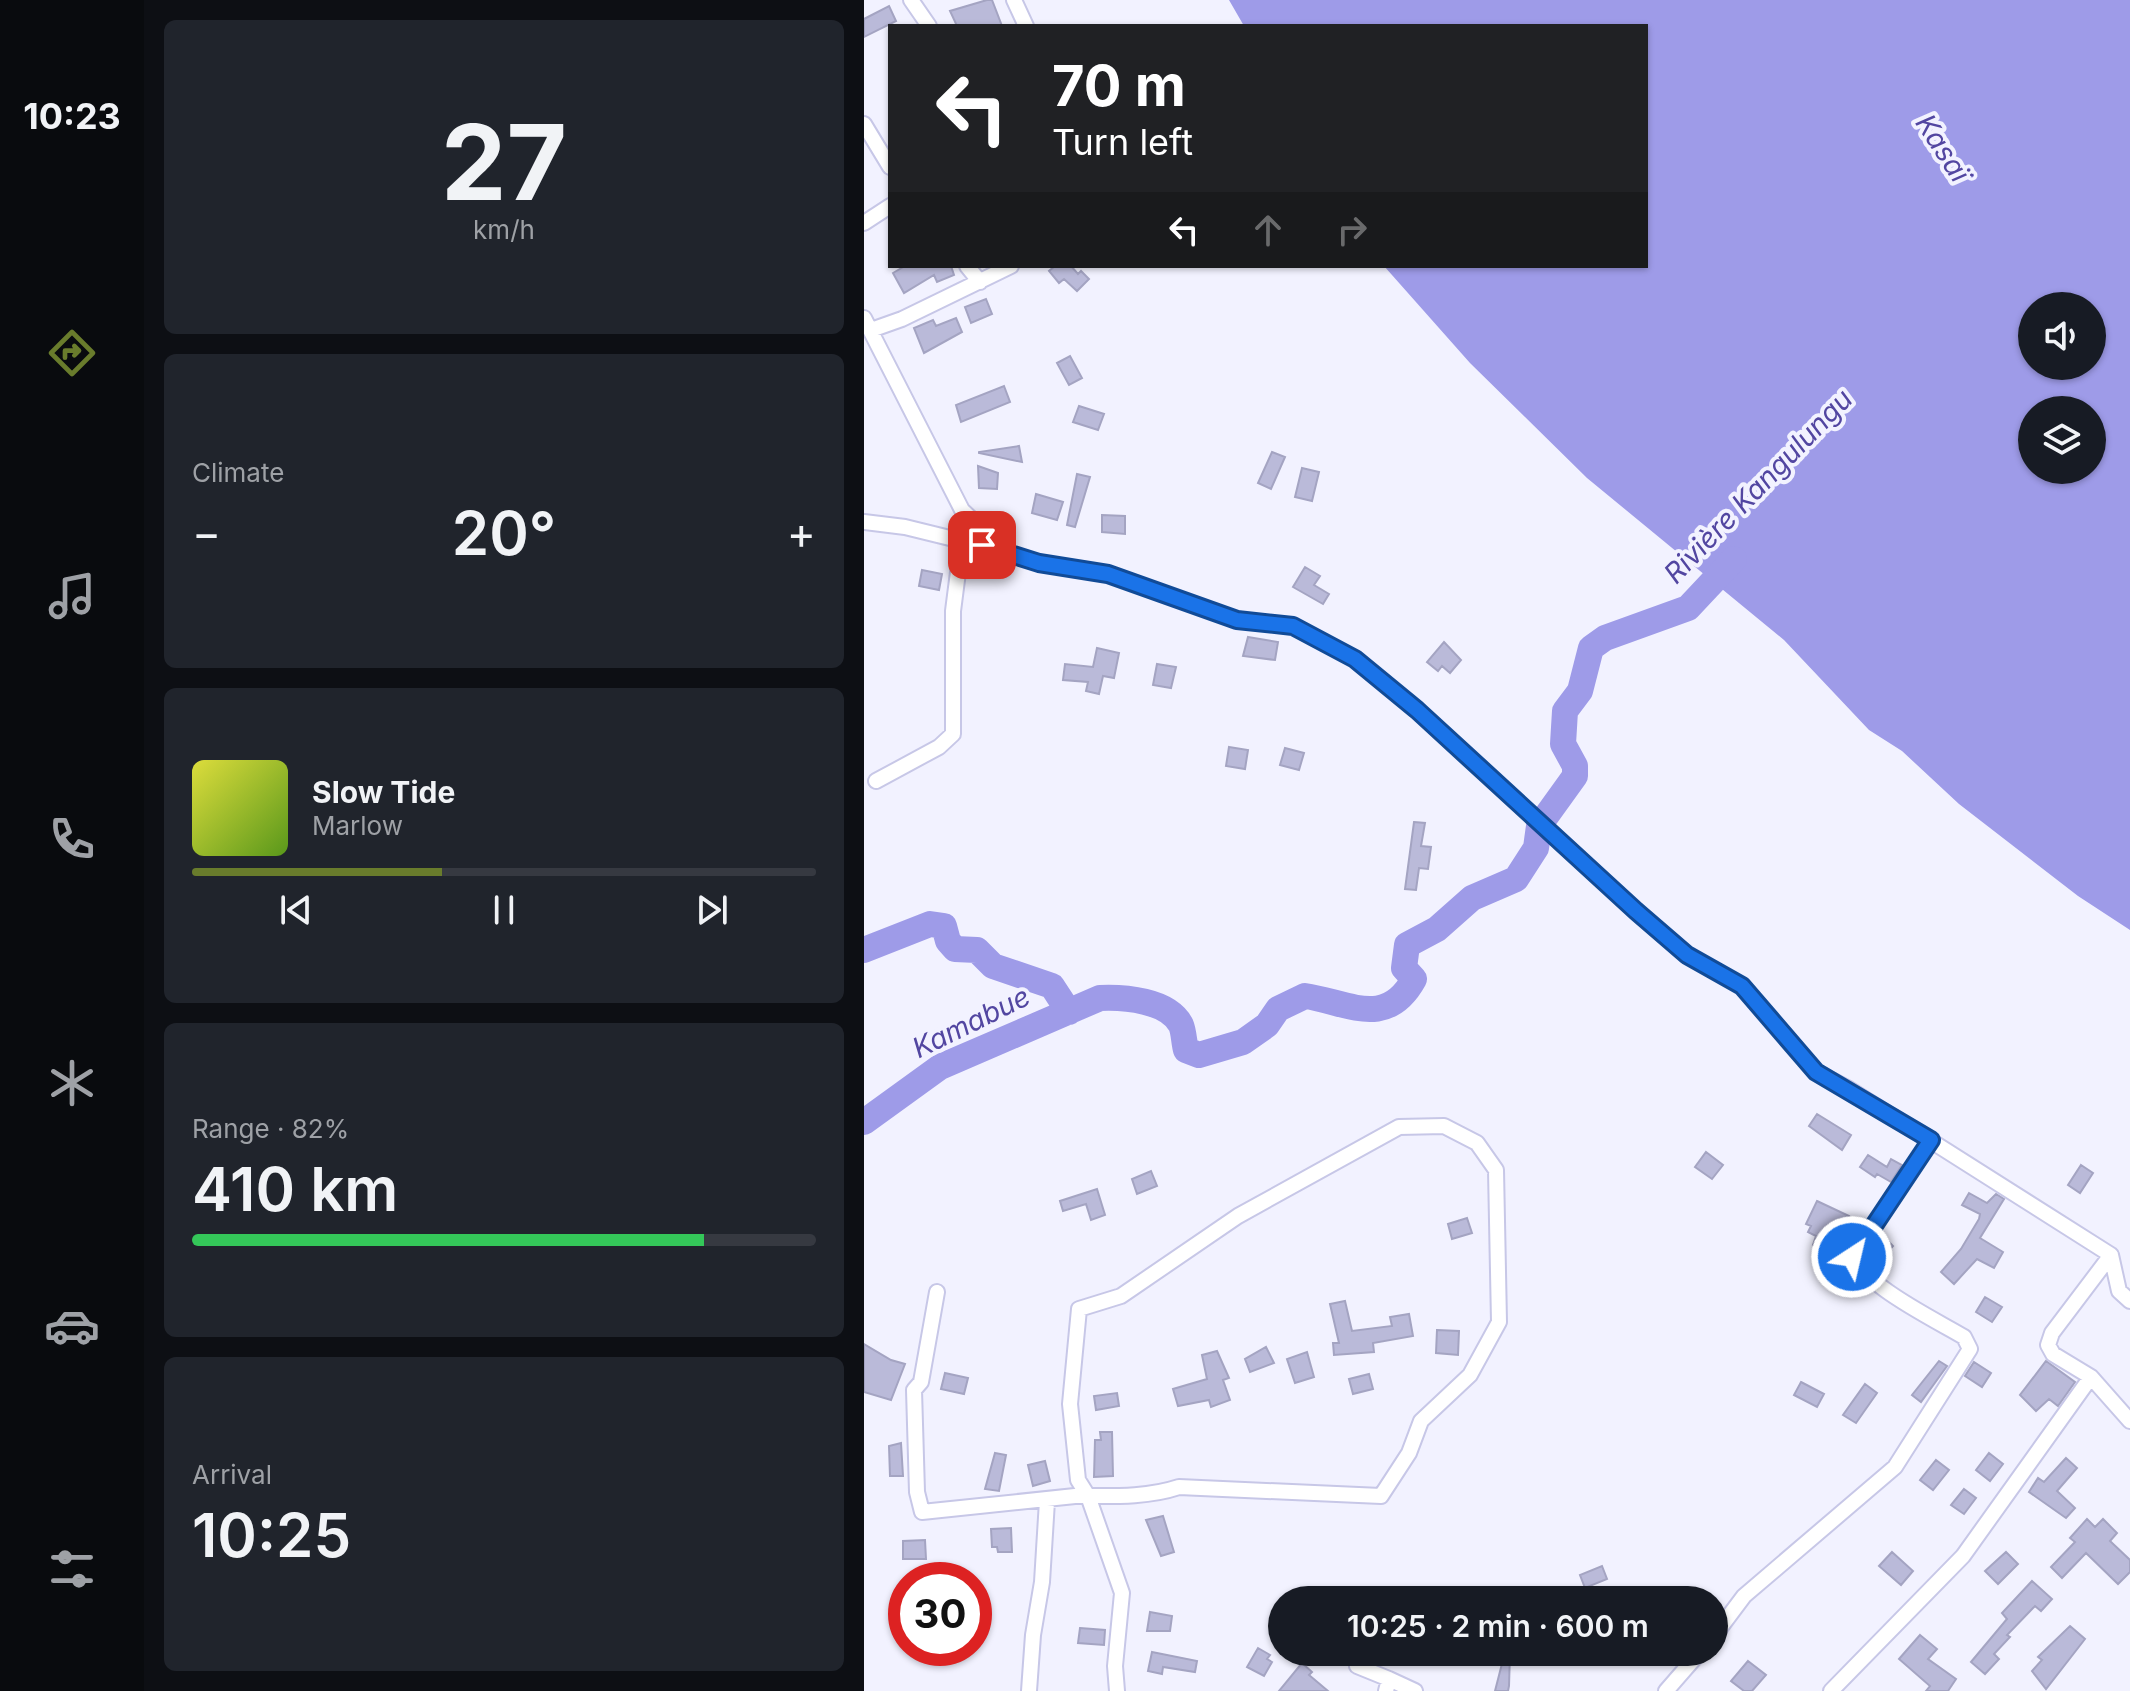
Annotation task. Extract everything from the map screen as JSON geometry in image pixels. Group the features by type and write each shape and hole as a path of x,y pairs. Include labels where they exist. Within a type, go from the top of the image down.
{"street":[{"path":"911,0 928,24"},
{"path":"1014,0 1025,24"},
{"path":"864,124 888,164"},
{"path":"864,223 888,207"},
{"path":"969,268 980,282"},
{"path":"984,531 962,510 867,324 902,319 1007,268"},
{"path":"864,522 905,527 962,541 984,531"},
{"path":"984,531 982,545 1001,554 1097,571 1202,611 1237,620 1293,626 1355,659 1417,710 1687,955 1742,986 1816,1072 1931,1140 2111,1255 2119,1291 2130,1301"},
{"path":"876,781 939,747 953,734 953,611 962,541"},
{"path":"937,1292 921,1382 914,1390 917,1492 922,1512 1088,1496 1162,1494 1179,1487 1250,1493 1263,1489 1381,1496 1409,1453 1421,1421 1470,1375 1499,1322 1496,1170 1477,1143 1444,1126 1399,1127 1238,1216 1121,1296 1079,1309 1070,1404 1078,1480 1088,1496 1122,1593 1115,1666 1117,1691"},
{"path":"1728,1617 1744,1596 1895,1467 1970,1349 1964,1337 1877,1285 1852,1257 1852,1248 1863,1242 1931,1140"},
{"path":"2111,1255 2052,1333 2048,1345 2053,1354 2091,1377 2130,1421"},
{"path":"1838,1689 1963,1556 2091,1377"},
{"path":"1029,1691 1047,1501"},
{"path":"1357,1666 1387,1685 1415,1691"},
{"path":"1666,1691 1688,1666"}],"water":[{"name":"Kasaï","path":"1229,0 2130,0 2130,930 2078,896 1959,804 1902,751 1869,730 1784,640 1587,478 1470,363 1386,268 1648,268 1648,24 1243,24"}],"building":[{"path":"992,0 1001,24 956,24 950,11"},
{"path":"889,6 896,21 864,37 864,19"},
{"path":"902,268 952,268 954,275 937,282 934,275 904,293 893,273"},
{"path":"1053,268 1073,268 1089,279 1077,291 1064,279 1059,283 1049,271"},
{"path":"986,299 992,314 971,323 965,307"},
{"path":"956,318 962,332 924,353 914,328 933,320 936,326"},
{"path":"1070,356 1082,378 1069,385 1057,363"},
{"path":"1004,386 1010,402 961,422 956,405"},
{"path":"1079,406 1104,414 1098,430 1073,422"},
{"path":"1019,446 1022,462 979,453 979,452"},
{"path":"1272,452 1285,457 1271,489 1258,483"},
{"path":"978,466 998,473 997,489 979,488"},
{"path":"1302,468 1319,472 1312,501 1295,497"},
{"path":"1077,474 1090,477 1075,527 1067,525"},
{"path":"1036,494 1063,502 1057,520 1032,513"},
{"path":"1102,515 1125,516 1125,534 1102,532"},
{"path":"1305,567 1320,576 1314,585 1329,594 1323,604 1293,587"},
{"path":"922,570 942,574 939,590 919,586"},
{"path":"1248,637 1278,642 1275,660 1243,656"},
{"path":"1444,642 1461,660 1450,673 1442,666 1438,671 1427,662"},
{"path":"1097,648 1119,653 1114,678 1103,676 1099,694 1086,691 1088,682 1063,680 1065,664 1093,667"},
{"path":"1157,664 1176,667 1171,688 1153,685"},
{"path":"1229,747 1248,750 1245,769 1226,766"},
{"path":"1285,748 1304,753 1299,770 1280,765"},
{"path":"1414,822 1425,823 1421,846 1431,847 1428,869 1419,868 1416,890 1405,889"},
{"path":"1817,1114 1851,1135 1842,1150 1809,1126"},
{"path":"1706,1152 1723,1165 1712,1179 1695,1167"},
{"path":"1868,1155 1887,1167 1891,1159 1902,1165 1891,1182 1877,1174 1875,1177 1860,1167"},
{"path":"2081,1165 2093,1173 2080,1193 2068,1185"},
{"path":"1151,1171 1157,1186 1137,1194 1132,1179"},
{"path":"1097,1189 1105,1215 1091,1220 1086,1204 1063,1211 1060,1201"},
{"path":"1969,1193 1987,1203 1996,1194 2004,1199 1980,1238 2003,1252 1994,1268 1977,1259 1954,1284 1941,1272 1961,1249 1979,1219 1980,1214 1962,1205"},
{"path":"1817,1201 1849,1216 1831,1253 1813,1245 1816,1236 1808,1232 1811,1226 1806,1224"},
{"path":"1467,1218 1472,1233 1452,1239 1448,1224"},
{"path":"1881,1234 1893,1246 1880,1261 1868,1250"},
{"path":"1985,1297 2002,1307 1992,1322 1976,1312"},
{"path":"1345,1301 1352,1331 1392,1326 1390,1317 1409,1314 1413,1336 1373,1343 1374,1352 1334,1355 1333,1343 1339,1343 1330,1304"},
{"path":"1437,1330 1459,1331 1458,1355 1436,1353"},
{"path":"864,1344 891,1360 905,1364 891,1400 864,1392"},
{"path":"1266,1347 1274,1363 1250,1372 1245,1359"},
{"path":"1217,1351 1229,1378 1223,1380 1230,1400 1211,1407 1209,1400 1178,1406 1173,1389 1207,1379 1202,1355"},
{"path":"1307,1352 1314,1377 1295,1383 1287,1359"},
{"path":"1939,1361 1947,1366 1921,1402 1912,1395"},
{"path":"2046,1361 2075,1382 2058,1406 2049,1399 2036,1411 2020,1395"},
{"path":"1974,1362 1991,1373 1982,1387 1965,1376"},
{"path":"945,1373 968,1378 964,1394 941,1389"},
{"path":"1369,1374 1373,1389 1353,1394 1349,1379"},
{"path":"1801,1382 1824,1394 1817,1407 1794,1395"},
{"path":"1865,1384 1877,1393 1856,1423 1843,1415"},
{"path":"1117,1393 1119,1406 1096,1410 1094,1396"},
{"path":"1100,1432 1112,1432 1113,1476 1094,1477 1095,1440 1101,1440"},
{"path":"901,1443 903,1476 890,1476 889,1446"},
{"path":"995,1453 1006,1455 999,1491 985,1489"},
{"path":"1989,1453 2003,1464 1990,1481 1976,1470"},
{"path":"2066,1458 2077,1468 2057,1491 2075,1508 2066,1518 2029,1492 2038,1478 2044,1482"},
{"path":"1936,1460 1949,1470 1933,1490 1920,1480"},
{"path":"1045,1461 1050,1481 1033,1486 1028,1465"},
{"path":"1964,1489 1976,1498 1964,1514 1951,1505"},
{"path":"1163,1516 1174,1552 1161,1556 1146,1520"},
{"path":"2087,1519 2095,1527 2103,1519 2117,1533 2110,1541 2130,1560 2130,1572 2118,1584 2086,1553 2062,1578 2051,1567 2075,1542 2070,1538"},
{"path":"1011,1528 1012,1552 998,1552 997,1547 992,1547 991,1529"},
{"path":"925,1540 926,1559 903,1559 903,1541"},
{"path":"1892,1552 1913,1571 1901,1585 1879,1566"},
{"path":"2006,1552 2018,1564 1998,1584 1985,1571"},
{"path":"1602,1566 1607,1579 1584,1586 1580,1575"},
{"path":"2032,1581 2052,1599 2041,1611 2035,1606 2007,1635 2010,1637 1994,1654 1999,1659 1985,1674 1971,1662 2007,1619 2002,1613"},
{"path":"1150,1612 1172,1616 1170,1631 1147,1631"},
{"path":"2070,1626 2085,1639 2046,1689 2032,1671 2042,1660 2038,1657"},
{"path":"1080,1628 1105,1630 1104,1645 1078,1643"},
{"path":"1920,1635 1937,1649 1928,1659 1956,1679 1948,1691 1926,1691 1930,1686 1899,1659"},
{"path":"1258,1648 1268,1654 1270,1666 1264,1676 1247,1667"},
{"path":"1152,1652 1197,1661 1195,1672 1163,1667 1162,1674 1148,1671"},
{"path":"1748,1661 1766,1675 1752,1691 1744,1691 1731,1681"},
{"path":"1300,1666 1305,1666 1312,1672 1309,1675 1328,1691 1279,1691"},
{"path":"1501,1666 1510,1666 1508,1691 1495,1691"}],"waterway":[{"name":"Rivière Kangulungu","path":"864,1122 940,1067 1100,998 1145,1002 1166,1010 1181,1025 1186,1050 1199,1055 1243,1042 1267,1025 1278,1009 1305,996 1365,1009 1391,1004 1403,995 1414,979 1404,968 1407,945 1437,929 1472,898 1516,879 1536,848 1539,826 1575,776 1575,766 1563,744 1565,711 1580,691 1591,648 1605,638 1688,608 1734,559"},
{"name":"Kamabue","path":"864,950 930,924 944,926 948,941 955,949 977,950 993,966 1052,986 1069,1012"}],"route":[{"path":"982,545 1001,554 1039,563 1087,568 1108,574 1202,611 1237,620 1293,626 1355,659 1417,710 1687,955 1742,986 1816,1072 1931,1140 1863,1242 1852,1248 1852,1257"}]}
